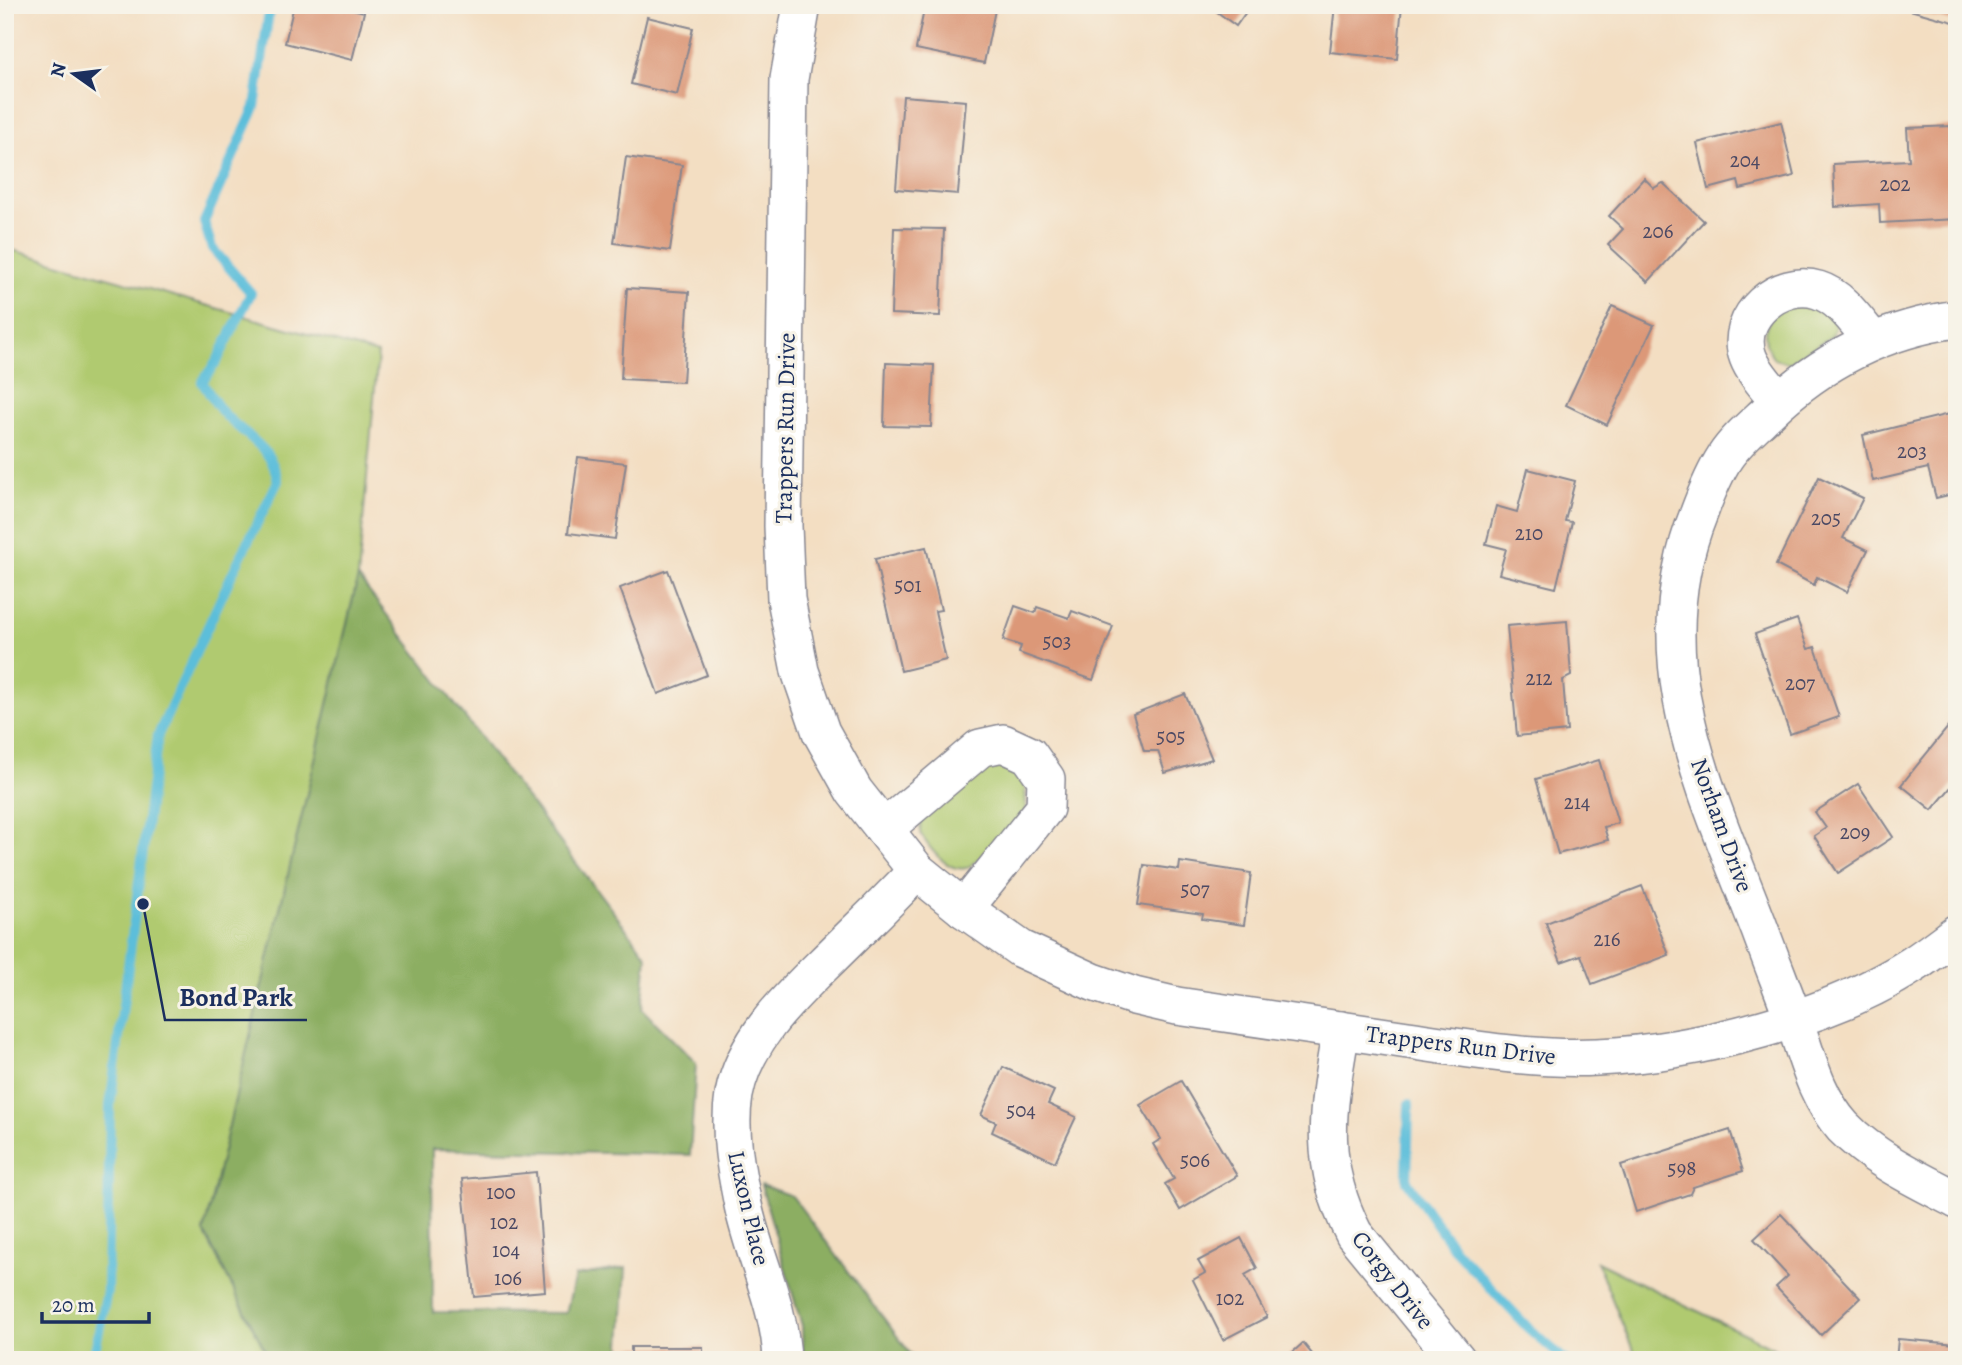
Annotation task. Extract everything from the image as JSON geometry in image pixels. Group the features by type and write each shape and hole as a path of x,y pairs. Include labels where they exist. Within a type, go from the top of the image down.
{"street":[{"name":"Trappers Run Drive","path":"802,5 789,79 783,526 786,599 800,671 821,732 854,791 917,871 964,909 1021,949 1093,982 1134,996 1177,1006 1536,1056 1644,1054 1730,1037 1793,1019 1861,992 1912,965 1957,933"},
{"path":"1779,401 1748,358 1745,345 1752,318 1772,295 1787,289 1818,290 1844,307 1872,340"},
{"name":"Norham Drive","path":"1957,319 1926,324 1872,340 1825,366 1779,401 1725,457 1690,533 1681,567 1675,612 1675,655 1681,702 1695,754 1714,813 1816,1086 1843,1127 1888,1163 1957,1200"},
{"path":"884,828 980,748 1003,743 1029,755 1046,779 1045,808 964,909"},
{"name":"Luxon Place","path":"782,1360 775,1309 744,1206 733,1138 733,1097 752,1048 785,1003 917,871"},
{"name":"Corgy Drive","path":"1341,1030 1328,1118 1327,1145 1332,1180 1341,1209 1354,1234 1457,1360"}],"green space":[{"path":"5,248 378,354 358,577 204,1232 270,1360 5,1360"},
{"path":"1816,302 1836,324 1832,336 1789,363 1774,359 1766,345 1765,331 1770,318 1785,304"},
{"path":"358,577 647,956 642,1009 696,1063 690,1155 432,1149 433,1312 566,1313 575,1276 626,1268 620,1360 270,1360 204,1232"},
{"path":"983,767 1011,768 1025,783 1026,811 971,865 959,868 945,863 920,833 921,818"},
{"path":"761,1185 792,1196 915,1360 803,1360 802,1326"},
{"path":"1597,1262 1798,1360 1637,1360"}],"building":[{"path":"294,5 336,5 364,12 352,60 285,43"},
{"path":"925,5 996,5 984,63 916,49"},
{"path":"1208,5 1251,5 1236,26"},
{"path":"1335,5 1402,5 1397,59 1330,52"},
{"path":"1957,5 1957,23 1895,6"},
{"path":"647,17 693,28 677,95 631,84"},
{"path":"903,96 966,101 958,194 896,189"},
{"path":"1781,122 1794,176 1740,189 1738,181 1708,189 1697,143"},
{"path":"1952,126 1957,219 1880,223 1879,204 1835,207 1833,164 1909,160 1907,128"},
{"path":"626,157 682,165 670,251 614,243"},
{"path":"1644,178 1654,188 1663,183 1704,221 1648,282 1608,245 1623,229 1609,216"},
{"path":"894,228 944,229 940,316 891,314"},
{"path":"627,288 689,292 683,382 621,379"},
{"path":"1612,306 1654,325 1607,425 1566,405"},
{"path":"886,363 934,365 931,427 884,426"},
{"path":"1957,412 1957,493 1936,498 1928,468 1873,481 1863,435"},
{"path":"578,457 626,463 615,539 568,533"},
{"path":"1528,469 1575,481 1565,521 1572,522 1556,588 1499,574 1506,549 1486,544 1496,506 1517,512"},
{"path":"1819,477 1863,498 1843,538 1868,550 1847,592 1817,577 1814,585 1776,565"},
{"path":"926,547 941,610 935,611 946,660 901,671 875,559"},
{"path":"668,570 707,675 658,694 620,588"},
{"path":"1015,606 1035,613 1037,607 1069,618 1072,611 1113,626 1093,680 1019,653 1021,646 1003,640"},
{"path":"1797,619 1808,649 1815,647 1839,717 1790,734 1755,634"},
{"path":"1567,621 1571,676 1563,680 1567,731 1517,736 1507,626"},
{"path":"1185,694 1212,759 1165,773 1158,751 1144,751 1133,714"},
{"path":"1957,716 1957,780 1932,810 1901,785"},
{"path":"1599,760 1618,823 1604,827 1608,840 1558,854 1536,779"},
{"path":"1858,784 1893,837 1838,873 1814,836 1826,828 1815,812"},
{"path":"1180,862 1251,873 1244,925 1202,919 1203,914 1138,905 1144,865 1179,870"},
{"path":"1642,886 1669,955 1592,984 1581,955 1561,962 1546,923"},
{"path":"1003,1067 1054,1091 1048,1104 1076,1117 1055,1162 992,1132 996,1122 981,1115"},
{"path":"1181,1081 1237,1176 1180,1210 1165,1184 1174,1179 1153,1144 1161,1139 1140,1105"},
{"path":"1730,1130 1743,1171 1693,1187 1690,1194 1636,1212 1621,1165"},
{"path":"536,1172 545,1291 474,1297 462,1179"},
{"path":"1781,1214 1860,1298 1821,1335 1776,1287 1788,1276 1754,1239"},
{"path":"1241,1238 1257,1268 1245,1275 1267,1317 1223,1340 1193,1280 1205,1273 1198,1261"},
{"path":"1898,1339 1957,1344 1957,1360 1896,1360"},
{"path":"1303,1343 1317,1360 1284,1360"},
{"path":"631,1347 703,1347 703,1360 631,1360"}],"waterway":[{"path":"93,1360 107,1291 110,1106 158,735 278,481 275,469 264,451 224,414 202,382 217,361 251,293 212,248 204,222 255,107 270,5"},
{"path":"1409,1104 1407,1181 1454,1249 1529,1329 1565,1360"}],"place":[{"name":"Bond Park","path":"143,904"}]}
